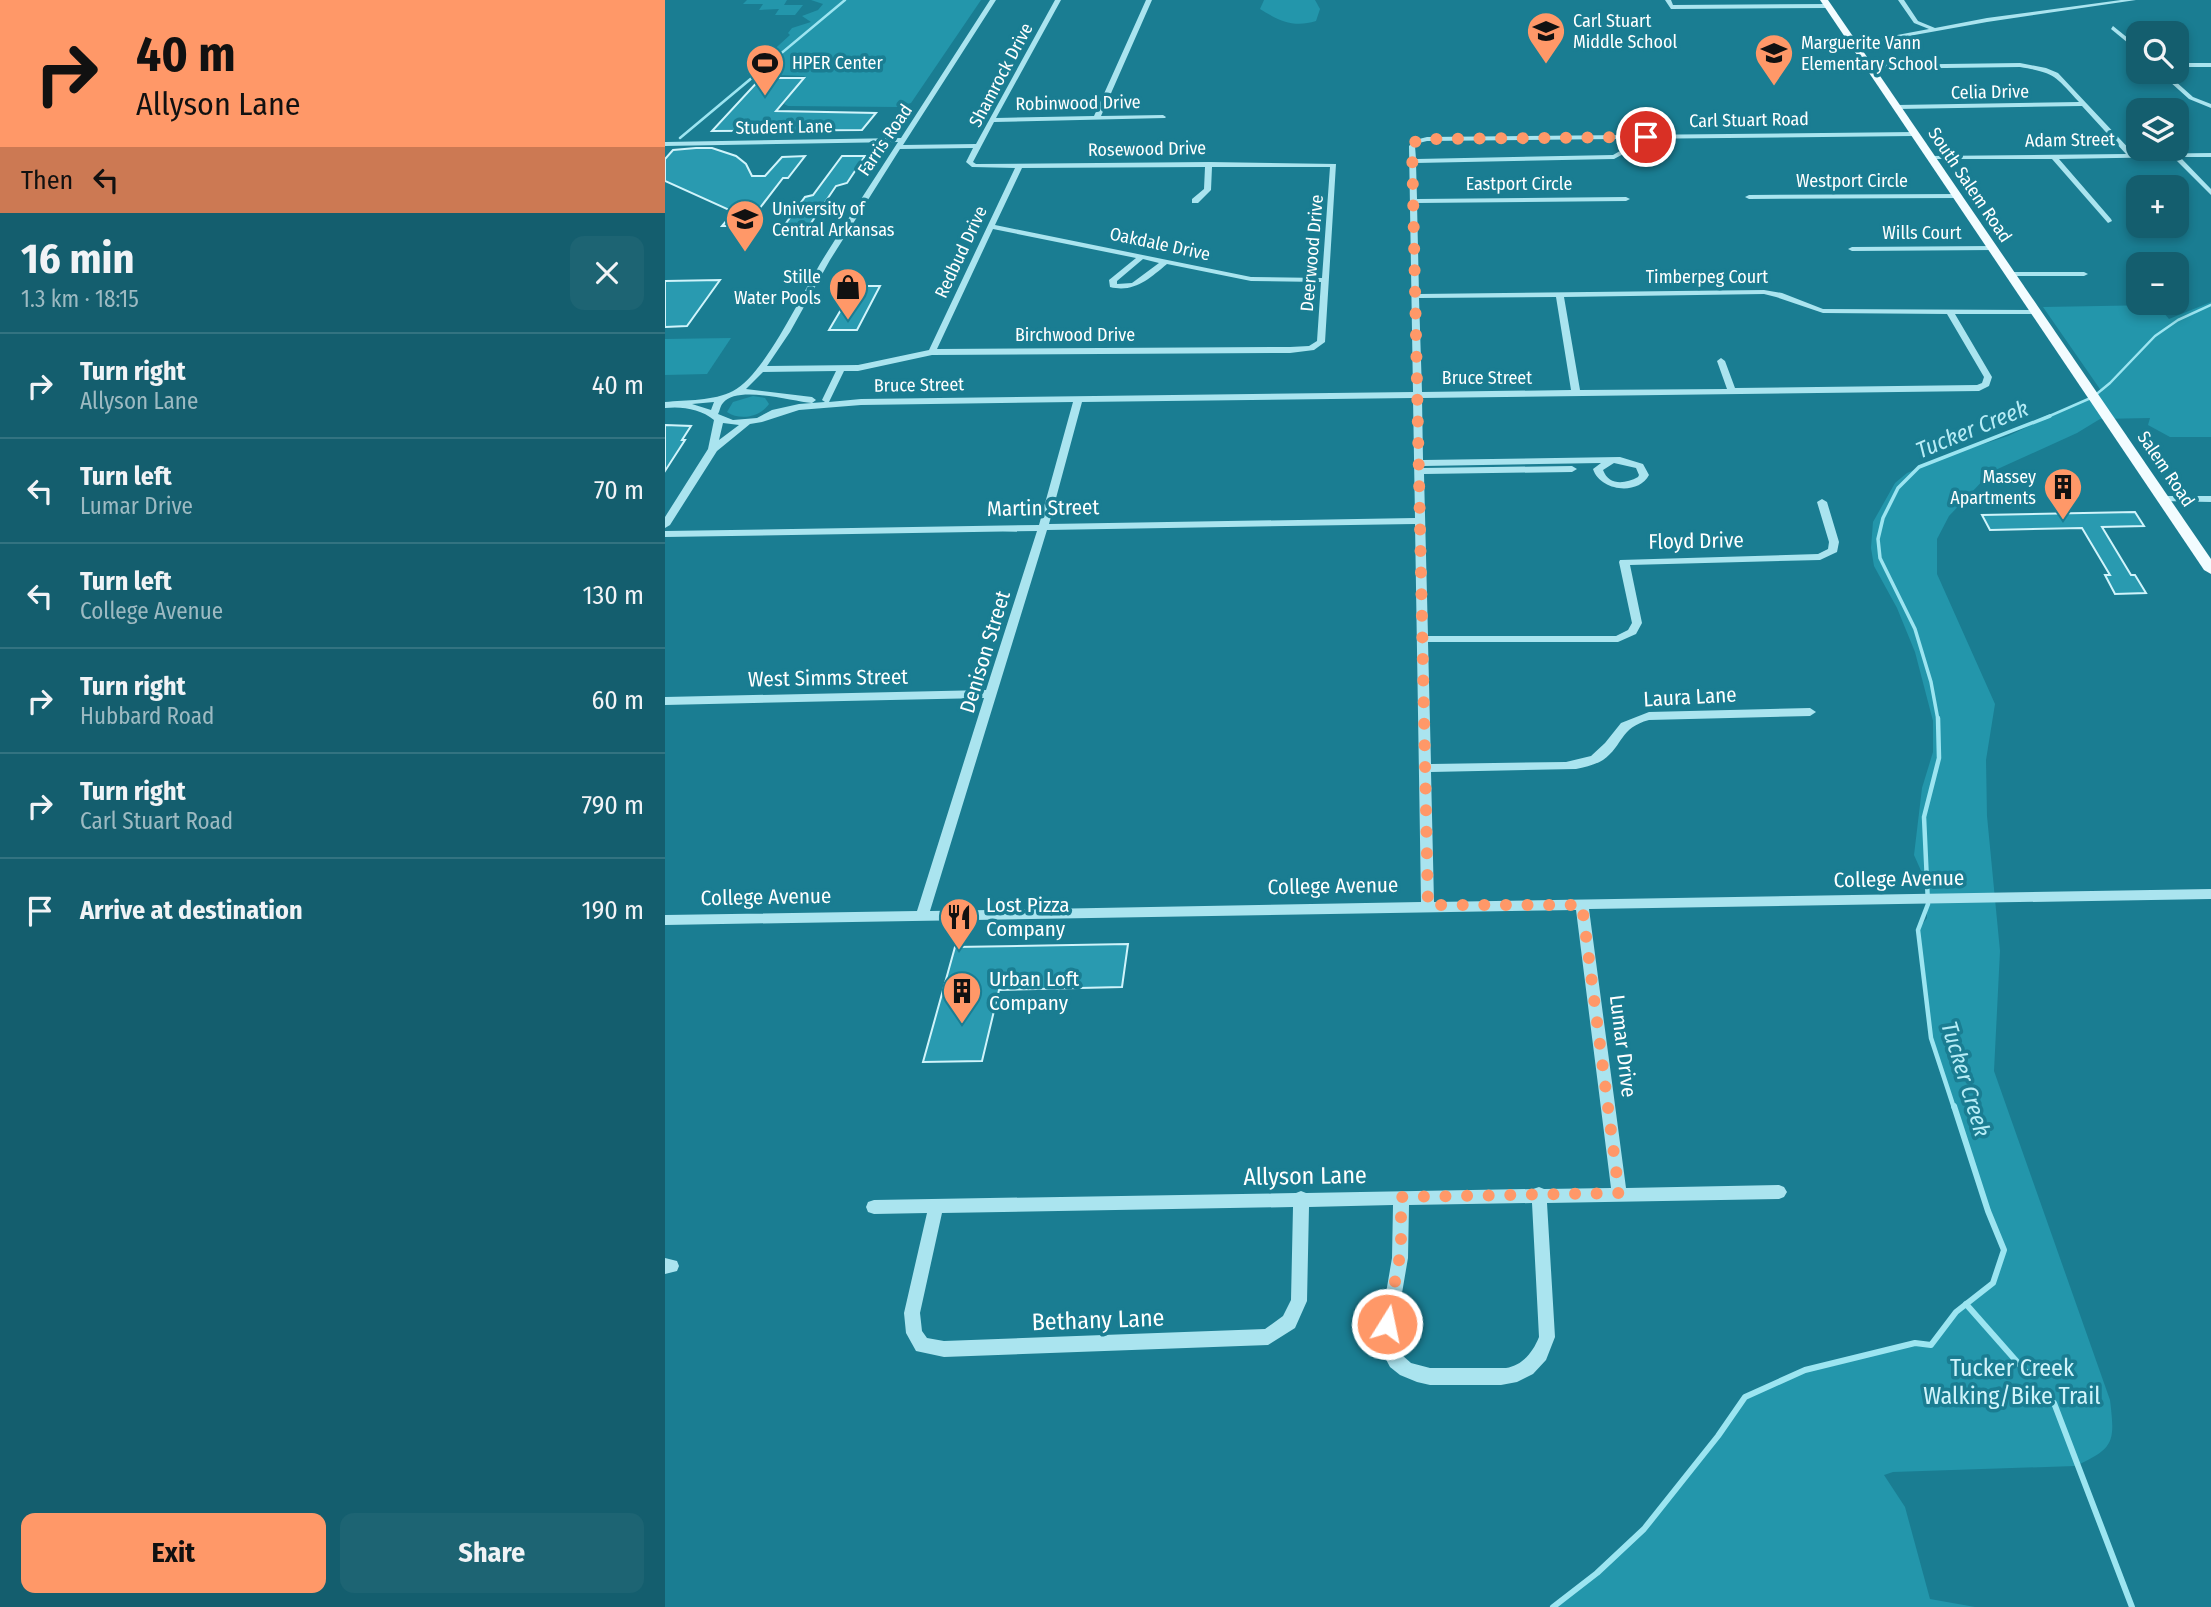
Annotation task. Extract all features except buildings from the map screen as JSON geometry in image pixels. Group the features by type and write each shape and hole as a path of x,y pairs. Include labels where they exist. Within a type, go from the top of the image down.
{"main road":[{"name":"South Salem Road","path":"1826,3 2089,389"},
{"name":"Salem Road","path":"2089,389 2211,570"}],"street":[{"name":"Farris Road","path":"716,417 718,404 762,370 815,278 993,0"},
{"name":"Shamrock Drive","path":"969,162 1058,0"},
{"path":"1097,117 1149,0"},
{"path":"1668,0 1671,7 1826,3"},
{"path":"1901,0 1916,22 1935,30"},
{"path":"1855,46 1987,20 2133,0"},
{"path":"2113,28 2126,39"},
{"path":"2189,65 2211,65"},
{"path":"1870,67 2034,66 2056,74 2126,150"},
{"path":"2175,84 2191,98 2211,106"},
{"name":"Celia Drive","path":"1897,107 2083,104"},
{"name":"Robinwood Drive","path":"993,120 1163,117"},
{"name":"Carl Stuart Road","path":"1412,161 1412,146 1416,141 1914,134"},
{"path":"1428,905 1412,161 1614,157 1624,152 1619,137"},
{"name":"Student Lane","path":"665,144 901,144"},
{"path":"901,144 978,146"},
{"name":"Adam Street","path":"1930,158 2126,155"},
{"name":"Adam Street","path":"2189,155 2211,155"},
{"path":"2053,156 2108,221"},
{"path":"2180,161 2211,193"},
{"name":"Rosewood Drive","path":"969,162 974,166 1327,163"},
{"name":"Deerwood Drive","path":"1311,348 1321,342 1336,170 1335,165 1327,163"},
{"path":"1195,201 1207,190 1209,164"},
{"name":"Redbud Drive","path":"932,352 1019,166"},
{"name":"Westport Circle","path":"1749,197 1957,196"},
{"name":"Eastport Circle","path":"1413,201 1626,199"},
{"name":"Oakdale Drive","path":"990,226 1251,279 1325,280"},
{"name":"Wills Court","path":"1852,249 1992,248"},
{"path":"1143,256 1113,280 1113,285 1119,288 1132,286 1166,261"},
{"path":"2010,274 2084,274"},
{"name":"Timberpeg Court","path":"1417,296 1764,292 1777,293 1807,308 1823,312 2035,312"},
{"path":"1560,294 1576,394"},
{"name":"Bruce Street","path":"753,421 799,407 861,402 1979,388 1986,384 1988,377 1950,312"},
{"name":"Birchwood Drive","path":"762,370 858,368 932,352 1311,348"},
{"path":"1721,361 1732,391"},
{"path":"826,400 841,369"},
{"path":"762,370 764,383 776,394 781,405 770,415"},
{"path":"665,405 684,405 754,391 776,394"},
{"name":"Bruce Street","path":"776,394 802,400 861,402"},
{"name":"Denison Street","path":"922,915 1043,527 1079,398"},
{"path":"684,405 733,423 753,421"},
{"path":"713,449 716,417"},
{"path":"665,525 713,449 753,421"},
{"path":"1419,467 1612,460 1627,461 1640,466 1644,475 1642,479 1625,485 1610,484 1600,477 1598,469"},
{"path":"1419,467 1598,469 1612,460"},
{"path":"2165,499 2211,499"},
{"name":"Floyd Drive","path":"1423,639 1618,639 1632,632 1637,623 1624,562 1820,557 1833,550 1834,542 1822,502"},
{"name":"Martin Street","path":"665,534 1421,521"},
{"name":"West Simms Street","path":"665,701 992,694"},
{"name":"Laura Lane","path":"1424,768 1566,766 1587,762 1603,753 1619,728 1630,720 1649,716 1810,712"},
{"name":"College Avenue","path":"665,920 1428,905 1582,905 2211,894"},
{"name":"Lumar Drive","path":"1582,905 1619,1193"},
{"name":"Allyson Lane","path":"874,1207 1779,1192"},
{"path":"1401,1197 1401,1250 1387,1334 1387,1345 1394,1359 1413,1373 1431,1377 1501,1376 1517,1374 1528,1367 1544,1348 1547,1337 1539,1194"},
{"name":"Bethany Lane","path":"936,1206 912,1313 914,1333 922,1345 944,1349 1268,1337 1289,1322 1299,1301 1301,1198"}],"green space":[{"path":"747,0 787,0 784,5 803,5 795,15 775,15 779,9 759,10 763,4 743,4"},
{"path":"811,0 981,0 911,103 897,107 788,106 784,104 805,76 747,74 790,35 788,33 792,28 811,22 802,16 818,10 823,4"},
{"path":"1264,0 1315,0 1320,9 1316,21 1294,23 1280,20 1260,9"},
{"name":"Tucker Creek Walking/Bike Trail","path":"2211,302 2211,437 2170,437 2148,425 2150,418 2100,419 2077,433 1991,472 1949,516 1937,539 1937,574 1995,704 1986,760 1987,816 2000,951 1994,1071 2110,1400 2112,1435 2109,1442 2098,1454 2075,1466 1893,1472 1884,1475 1905,1507 1930,1599 1975,1607 1553,1607 1598,1573 1644,1529 1718,1436 1745,1397 1805,1370 1915,1343 1931,1345 1956,1312 1993,1283 2004,1249 1988,1211 1931,1038 1918,930 1927,918 1926,882 1914,855 1922,788 1933,752 1933,721 1915,652 1897,608 1874,566 1871,548 1873,522 1895,483 1907,473 1950,455 2008,436 2102,392 2043,307 2126,306 2126,315 2166,315 2169,319 2189,315 2189,311"},
{"path":"731,338 707,374 665,375 665,339"},
{"path":"753,396 765,398 769,404 755,415 744,417 727,412 733,402"}],"waterway":[{"path":"680,138 845,0"},
{"name":"Tucker Creek","path":"2046,418 2093,397 2155,336 2178,320 2211,305"},
{"name":"Tucker Creek","path":"2046,418 2050,416"},
{"name":"Tucker Creek","path":"1938,720 1931,682 1915,629 1880,558 1878,539 1883,518 1898,488 1919,467 2046,418"},
{"name":"Tucker Creek","path":"1938,718 1939,758 1924,817 1928,904 1918,930 1931,1038 1954,1108"},
{"name":"Tucker Creek","path":"1954,1106 1988,1211 2004,1250 1993,1283 1966,1304"},
{"name":"Tucker Creek","path":"1553,1607 1597,1573 1644,1529 1718,1436 1745,1397 1805,1370 1915,1343 1931,1345 1956,1312 1966,1304"},
{"path":"1966,1304 2026,1372"},
{"path":"2054,1403 2132,1607"}],"place":[{"name":"Carl Stuart Middle School","path":"1546,65"},
{"name":"Marguerite Vann Elementary School","path":"1774,87"},
{"name":"HPER Center","path":"765,97"},
{"name":"University of Central Arkansas","path":"745,253"},
{"name":"Stille Water Pools","path":"848,321"},
{"name":"Massey Apartments","path":"2063,521"},
{"name":"Lost Pizza Company","path":"959,951"},
{"name":"Urban Loft Company","path":"962,1025"}],"route":[{"path":"1387,1324 1401,1250 1401,1197 1619,1193 1582,905 1428,905 1412,146 1416,141 1427,139 1646,137"}]}
